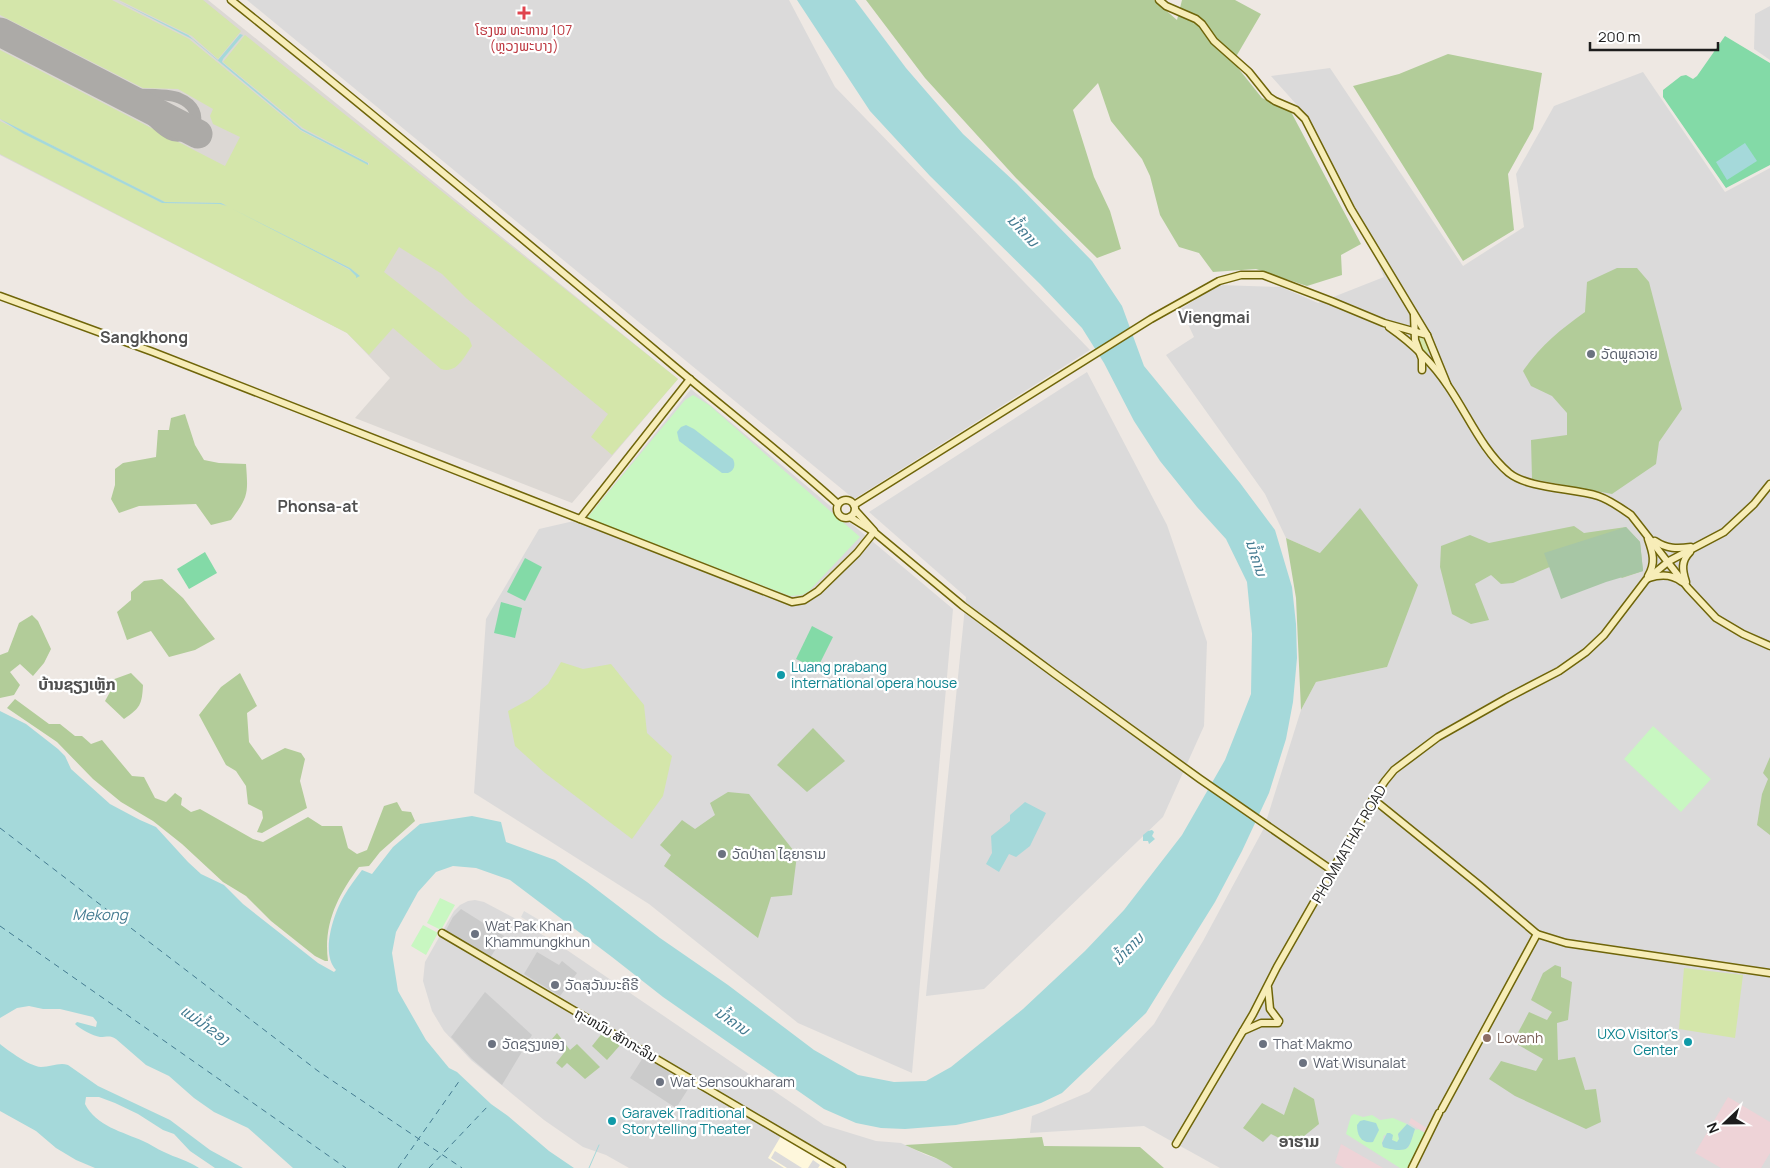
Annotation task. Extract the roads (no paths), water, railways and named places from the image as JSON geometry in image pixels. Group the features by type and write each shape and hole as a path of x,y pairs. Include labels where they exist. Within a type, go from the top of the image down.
{"street":[{"path":"231,0 757,434 838,504"},
{"path":"1160,0 1166,6 1196,19 1214,41 1248,72 1269,97 1296,110 1305,119 1351,209 1427,335 1447,384"},
{"path":"850,517 855,507 1151,319 1210,284 1252,274 1272,278 1384,323 1427,335"},
{"path":"0,296 162,355 792,602 812,596 876,534"},
{"path":"1414,314 1415,340 1423,363 1422,370"},
{"path":"1384,323 1419,350 1431,363 1447,384 1495,460 1511,474 1528,482 1600,496 1631,515 1669,561 1688,588"},
{"path":"1431,344 1431,363"},
{"path":"580,519 690,379"},
{"name":"PHOMMATHAT ROAD","path":"1176,1144 1242,1032 1373,799 1394,770 1438,738 1507,698 1559,671 1586,652 1604,635 1646,580 1669,561 1724,532 1738,520 1770,484"},
{"path":"876,534 851,501 846,499 838,504 836,509 840,516 850,517 876,534 993,629 1200,779 1333,871"},
{"path":"1646,534 1666,548 1696,547"},
{"path":"1646,534 1654,560 1652,570 1646,580"},
{"path":"1688,588 1683,566 1686,557 1696,547"},
{"path":"1646,580 1667,575 1678,578 1721,622 1770,646"},
{"path":"1373,799 1537,934 1566,943 1770,973"},
{"name":"ຖະຫນົນ ສັກກະລິນ","path":"442,933 842,1168"},
{"path":"1412,1168 1537,934"},
{"path":"1242,1032 1260,1023 1278,1022 1270,1009 1267,996 1268,986"}],"water":[{"path":"116,0 188,35 218,60 240,34 243,35 222,62 302,129 368,163 368,165 301,130 192,39"},
{"path":"797,0 855,0 906,68 963,134 1016,183 1092,261 1122,306 1144,366 1240,483 1275,530 1292,587 1296,624 1297,658 1293,702 1286,739 1269,793 1242,851 1215,902 1146,1013 1062,1093 1041,1103 1002,1115 956,1125 905,1129 881,1128 856,1123 824,1109 663,997 510,880 476,868 453,866 436,872 418,892 396,932 392,953 398,991 426,1040 449,1068 457,1072 491,1104 549,1151 574,1168 293,1168 248,1128 214,1112 194,1098 169,1076 146,1065 116,1039 94,1035 75,1024 77,1022 96,1027 97,1022 93,1017 60,1009 43,1009 29,1006 17,1008 0,1018 0,711 26,724 58,749 65,756 71,769 110,804 156,827 201,874 224,885 243,904 318,963 334,972 336,970 331,963 329,954 330,933 333,922 344,896 362,870 372,874 393,847 420,824 472,816 501,822 506,842 555,860 660,938 728,985 814,1050 858,1075 894,1082 926,1081 951,1067 1023,1009 1085,951 1124,910 1182,835 1225,760 1251,694 1252,634 1247,582 1226,539 1160,461 1134,421 1104,363 1082,328 930,176 870,111"},
{"path":"0,119 165,202 221,203 227,206 220,204 162,203 24,134"},
{"path":"1745,143 1757,161 1727,180 1716,162"},
{"path":"229,207 350,268 360,276 356,278 349,269"},
{"path":"686,425 733,459 734,466 732,471 722,473 679,441 677,432"},
{"path":"1025,802 1046,813 1030,846 1016,857 1009,854 999,872 986,864 992,853 991,836 1010,821 1010,815"},
{"path":"1152,830 1154,832 1152,836 1155,839 1149,844 1148,841 1143,841 1143,835"},
{"path":"0,1044 19,1058 36,1066 68,1065 98,1086 170,1120 210,1150 243,1168 215,1168 190,1151 174,1134 163,1130 138,1114 99,1097 86,1097 85,1104 90,1112 103,1123 199,1168 95,1168 76,1160 56,1148 36,1131 0,1111"},
{"path":"1360,1121 1376,1123 1379,1130 1373,1142 1365,1142 1360,1138 1357,1125"},
{"path":"1407,1124 1415,1129 1407,1148 1399,1150 1383,1147 1382,1143 1387,1133 1393,1135 1392,1140 1397,1142 1399,1139 1398,1134"}],"waterway":[{"path":"589,1168 599,1145"}],"place":[{"name":"ໂຮງໝ ທະຫານ 107 (ຫຼວງພະບາງ)","path":"524,13"},
{"name":"ວັດພູຄວາຍ","path":"1591,354"},
{"name":"Luang prabang international opera house","path":"781,675"},
{"name":"ວັດປ່າຄາ ໄຊຍາຣາມ","path":"722,854"},
{"name":"Wat Pak Khan Khammungkhun","path":"475,934"},
{"name":"ວັດສຸວັນນະຄີຣີ","path":"555,985"},
{"name":"Lovanh","path":"1487,1038"},
{"name":"UXO Visitor's Center","path":"1688,1042"},
{"name":"ວັດຊຽງທອງ","path":"492,1044"},
{"name":"That Makmo","path":"1263,1044"},
{"name":"Wat Wisunalat","path":"1303,1063"},
{"name":"Wat Sensoukharam","path":"660,1082"},
{"name":"Garavek Traditional Storytelling Theater","path":"612,1121"}],"district":[{"name":"Viengmai","path":"1214,317"},
{"name":"Sangkhong","path":"144,337"},
{"name":"Phonsa-at","path":"318,506"},
{"name":"ບ້ານຊຽງເຫຼັກ","path":"77,684"},
{"name":"ອາຮາມ","path":"1299,1141"}],"water label":[{"name":"ນ້ຳຄານ","path":"1023,231"},
{"name":"ນ້ຳຄານ","path":"1256,558"},
{"name":"Mekong","path":"100,915"},
{"name":"ນ້ຳຄານ","path":"1128,949"},
{"name":"ນ້ຳຄານ","path":"732,1021"},
{"name":"ແມ່ນ້ຳຂອງ","path":"205,1025"}]}
